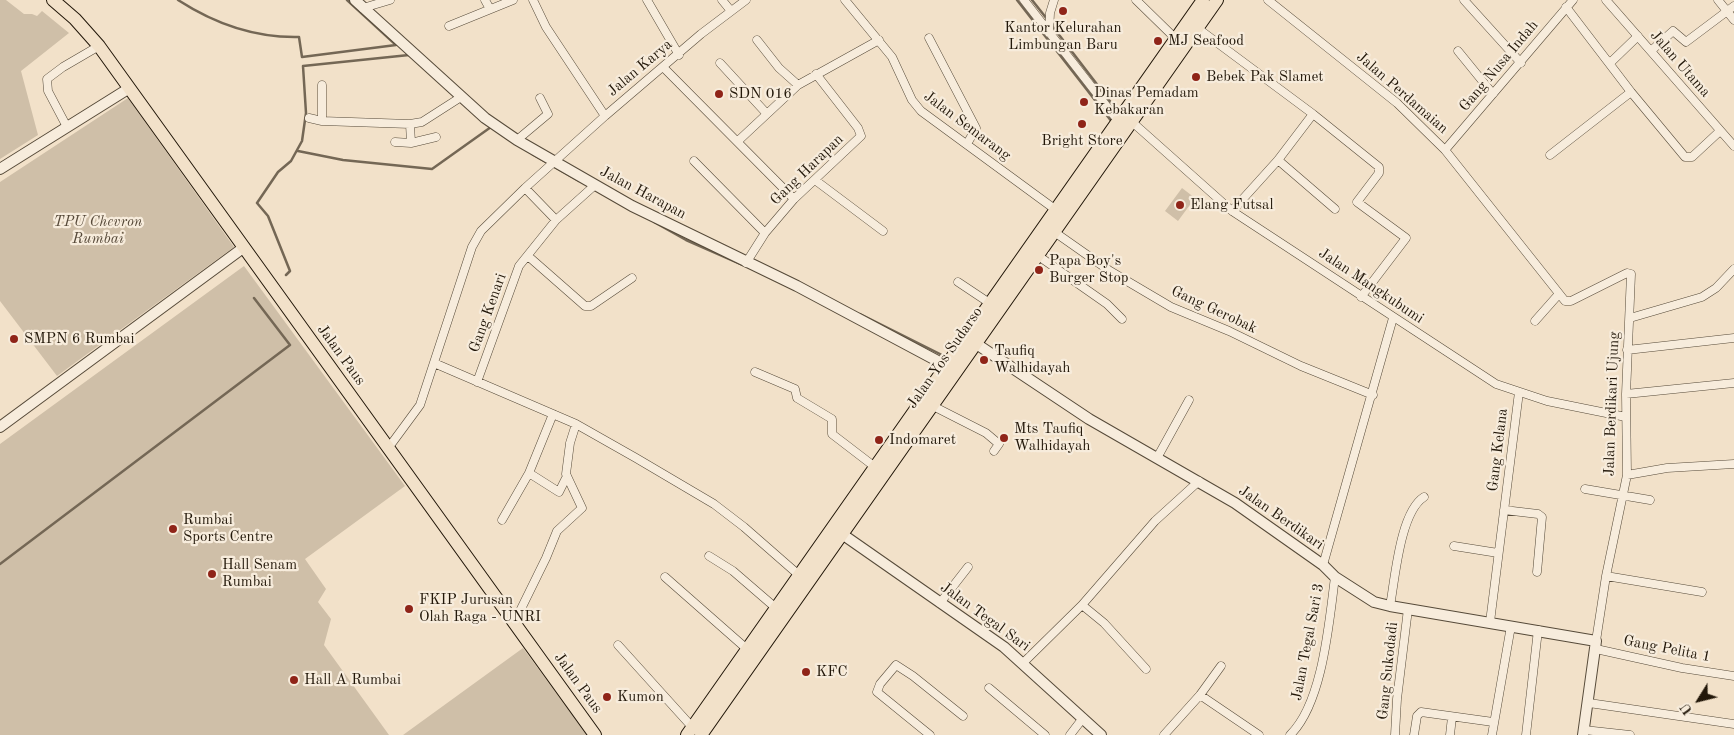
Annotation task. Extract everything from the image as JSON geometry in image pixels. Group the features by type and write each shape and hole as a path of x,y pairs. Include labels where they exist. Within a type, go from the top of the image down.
{"main road":[{"name":"Jalan Paus","path":"53,0 75,18 99,46 128,89 392,443 604,735"},
{"name":"Jalan Paus","path":"64,0 81,14 106,44 246,247 595,735"},
{"name":"Jalan Yos Sudarso","path":"694,732 748,650 773,623 777,609 991,304 1037,255 1176,39 1204,0"},
{"name":"Jalan Yos Sudarso","path":"694,732 773,623 842,534 975,343 1056,210 1217,0"}],"street":[{"path":"359,4 390,0"},
{"path":"485,0 490,10"},
{"path":"449,26 514,0"},
{"path":"533,0 546,27 605,116"},
{"path":"647,0 679,55"},
{"path":"722,0 731,11"},
{"name":"Jalan Karya","path":"392,443 420,405 472,248 481,231 525,188 605,116 746,0"},
{"name":"Jalan Semarang","path":"845,0 879,40 895,63 912,100 940,126 1056,210"},
{"name":"Jalan Mangkubumi","path":"1024,0 1049,33 1125,121 1232,211 1360,297 1496,384 1556,403 1626,417"},
{"path":"1049,33 1050,12 1054,0"},
{"path":"1136,0 1176,39"},
{"name":"Jalan Perdamaian","path":"1268,0 1397,103 1445,150 1558,295"},
{"path":"1464,0 1521,63"},
{"name":"Gang Nusa Indah","path":"1445,150 1573,0"},
{"name":"Jalan Utama","path":"1606,0 1652,50 1734,146"},
{"path":"1718,0 1731,9 1734,20"},
{"name":"Jalan Harapan","path":"359,4 402,49 485,118 593,188 797,286 947,366"},
{"path":"1566,7 1610,62 1631,92 1685,157 1692,157 1720,131"},
{"path":"1652,50 1673,31 1686,42 1731,9"},
{"path":"1196,28 1313,114 1379,167 1379,173 1357,202 1406,237 1360,297"},
{"path":"1610,62 1638,36"},
{"path":"929,38 975,124 975,133 967,144"},
{"path":"757,40 779,68 798,85"},
{"path":"738,141 798,85 879,40"},
{"path":"67,127 48,91 47,79 63,67 99,46"},
{"path":"1458,51 1493,94"},
{"path":"720,63 767,114"},
{"path":"663,67 794,199"},
{"name":"Gang Harapan","path":"747,262 765,233 794,199 859,139 861,133 816,74"},
{"path":"322,85 322,121"},
{"path":"0,169 128,89"},
{"path":"1550,155 1631,92"},
{"path":"310,118 322,121 410,124 433,117 461,97"},
{"path":"517,140 548,114 540,98"},
{"path":"1232,211 1278,160 1313,114"},
{"path":"410,124 411,143"},
{"path":"395,142 411,143 436,137"},
{"path":"1278,160 1335,209"},
{"path":"694,162 765,233"},
{"path":"815,180 883,231"},
{"path":"525,188 556,220"},
{"name":"Gang Kenari","path":"478,382 512,281 528,256 556,220 593,188"},
{"name":"Gang Gerobak","path":"1053,231 1110,270 1171,307 1230,331 1302,366 1373,394"},
{"path":"0,427 246,247"},
{"path":"1037,255 1107,304 1122,320"},
{"path":"528,256 585,306 591,306 632,278"},
{"path":"1630,318 1702,297 1716,288 1734,269"},
{"name":"Jalan Berdikari Ujung","path":"1558,295 1565,301 1571,301 1629,273 1632,277 1627,350 1627,475 1606,576 1584,732"},
{"path":"958,282 991,304"},
{"path":"1536,321 1558,295"},
{"path":"1322,565 1373,394 1393,318"},
{"path":"1627,350 1734,338"},
{"name":"Jalan Berdikari","path":"975,343 1088,419 1199,481 1322,565 1335,577 1374,602 1538,630 1596,645"},
{"path":"434,363 576,424 714,504 800,576"},
{"path":"755,372 796,389 797,398 832,419 832,434 875,467"},
{"path":"1626,394 1734,383"},
{"name":"Gang Kelana","path":"1490,622 1519,392"},
{"path":"1157,458 1189,400"},
{"path":"931,405 986,432 999,444 994,451"},
{"path":"502,520 529,473 553,414"},
{"path":"529,473 559,492 567,476 570,443 576,424"},
{"path":"1627,475 1667,468 1734,464"},
{"path":"518,615 557,531 582,508 567,476"},
{"path":"1023,663 1082,605 1155,521 1199,481"},
{"path":"1585,489 1650,500"},
{"path":"1390,606 1405,528 1415,504 1424,497"},
{"name":"Gang Kelana","path":"1504,510 1538,514 1542,517 1537,572"},
{"name":"Jalan Tegal Sari","path":"842,534 1004,647 1101,735"},
{"path":"1454,546 1498,553"},
{"path":"709,556 733,571 777,609"},
{"path":"940,603 968,567"},
{"path":"1606,576 1702,592"},
{"path":"665,577 748,650"},
{"name":"Jalan Tegal Sari 3","path":"1290,735 1300,726 1310,708 1319,673 1335,577"},
{"path":"1082,605 1104,623 1146,669"},
{"name":"Gang Sukodadi","path":"1395,735 1396,699 1408,609"},
{"path":"1492,735 1511,626"},
{"path":"1526,735 1538,630"},
{"path":"618,645 694,732"},
{"name":"Gang Pelita 1","path":"1596,645 1682,668 1734,676"},
{"path":"930,735 877,692 880,684 896,665 913,676 962,716"},
{"path":"1164,735 1200,694 1221,666"},
{"path":"989,688 1044,735"},
{"path":"1200,694 1259,735"},
{"path":"1589,702 1734,724"},
{"path":"1414,735 1419,713 1494,722"},
{"path":"1450,735 1452,717"},
{"path":"1070,735 1083,718"},
{"path":"1584,732 1630,735"}],"green space":[{"path":"0,0 6,0 24,14 37,16 42,11 69,33 21,71 38,135 0,159"},
{"name":"TPU Chevron Rumbai","path":"128,98 234,247 57,376 0,301 0,182"},
{"name":"Elang Futsal","path":"1182,188 1195,198 1178,221 1165,211"},
{"name":"Rumbai Sports Centre","path":"244,266 405,486 305,559 326,589 318,602 331,619 324,645 389,735 0,735 0,444"},
{"path":"523,648 587,735 403,735"}],"waterway":[{"path":"178,0 206,16 236,28 266,35 299,37 302,57 396,45"},
{"path":"347,0 396,45"},
{"path":"1017,0 1112,122"},
{"path":"1032,0 1047,19"},
{"path":"1053,27 1119,113"},
{"path":"286,275 290,271 268,216 257,203 278,172 291,161 302,141 306,113 303,66 409,55"},
{"path":"298,151 343,160 432,169 491,127"},
{"path":"532,154 579,181"},
{"path":"654,222 686,240 743,265"},
{"path":"0,564 290,345 254,298"},
{"path":"860,314 946,357"}],"place":[{"name":"Kantor Kelurahan Limbungan Baru","path":"1063,11"},
{"name":"MJ Seafood","path":"1158,41"},
{"name":"Bebek Pak Slamet","path":"1196,77"},
{"name":"SDN 016","path":"719,94"},
{"name":"Dinas Pemadam Kebakaran","path":"1084,102"},
{"name":"Bright Store","path":"1082,124"},
{"name":"Elang Futsal","path":"1180,205"},
{"name":"Papa Boy's Burger Stop","path":"1039,270"},
{"name":"SMPN 6 Rumbai","path":"14,339"},
{"name":"Taufiq Walhidayah","path":"984,360"},
{"name":"Mts Taufiq Walhidayah","path":"1004,438"},
{"name":"Indomaret","path":"879,440"},
{"name":"Rumbai Sports Centre","path":"173,529"},
{"name":"Hall Senam Rumbai","path":"212,574"},
{"name":"FKIP Jurusan Olah Raga - UNRI","path":"409,609"},
{"name":"KFC","path":"806,672"},
{"name":"Hall A Rumbai","path":"294,680"},
{"name":"Kumon","path":"607,697"}]}
